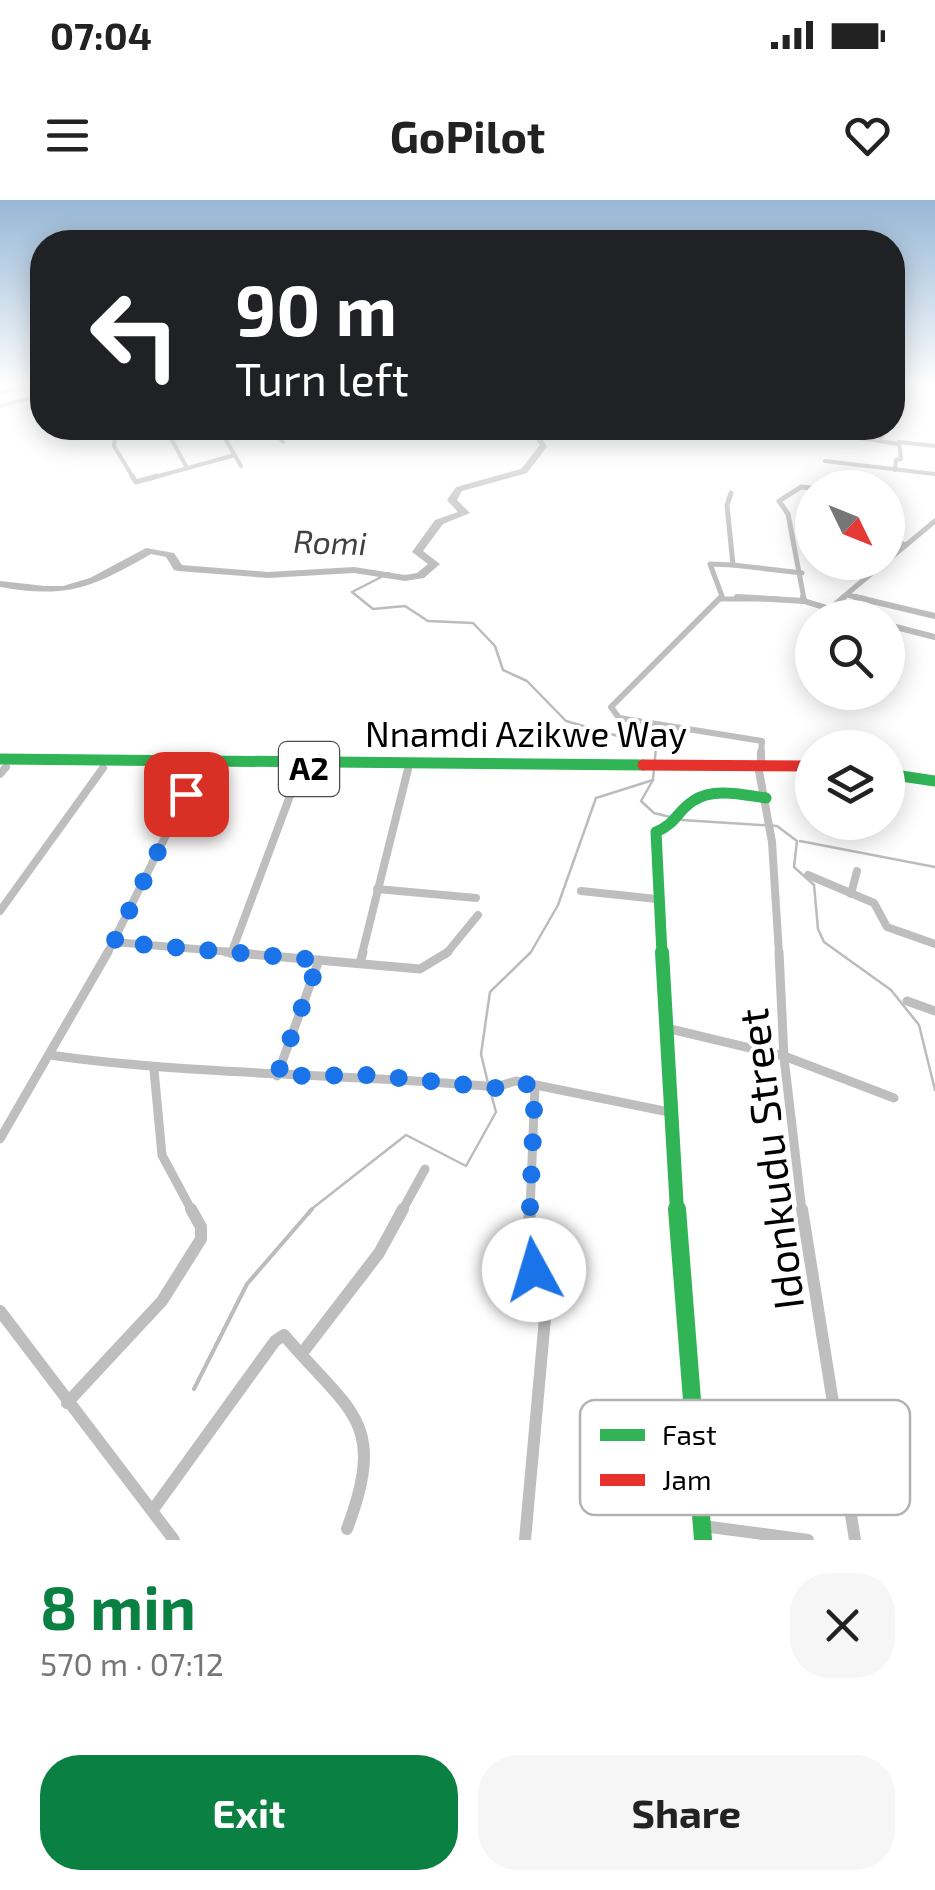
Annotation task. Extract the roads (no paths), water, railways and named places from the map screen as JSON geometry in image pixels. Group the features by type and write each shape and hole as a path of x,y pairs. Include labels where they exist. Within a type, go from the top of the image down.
{"main road":[{"name":"Nnamdi Azikwe Way","path":"32,763 103,768 300,769 795,766"},
{"name":"Nnamdi Azikwe Way","path":"1,767 32,763 760,767 795,772"},
{"path":"905,777 935,781"},
{"path":"905,785 935,790"},
{"path":"693,1400 656,899 656,832 677,819 690,796 701,793 766,798"}],"street":[{"path":"114,447 136,482 235,455"},
{"path":"177,447 188,470"},
{"path":"230,447 241,466"},
{"path":"825,461 895,470 896,460 901,459 899,447"},
{"path":"905,471 935,474"},
{"path":"795,491 779,501 788,514 795,544"},
{"path":"731,493 727,505 733,565"},
{"path":"906,544 935,521"},
{"path":"722,596 710,564 795,573"},
{"path":"760,767 762,741 619,718 611,707 722,596 804,600 802,580"},
{"path":"840,600 864,580"},
{"path":"847,595 931,615 935,605"},
{"path":"905,630 935,637"},
{"name":"Idonkudu Street","path":"760,767 773,826 784,1056 834,1400"},
{"path":"0,912 103,768"},
{"path":"0,1139 114,942 199,768"},
{"path":"231,954 300,769"},
{"path":"360,962 408,769"},
{"path":"851,894 857,870"},
{"path":"808,875 877,905 880,920 887,926 935,944"},
{"path":"377,889 476,898"},
{"path":"581,891 656,899"},
{"path":"114,942 431,968 478,914"},
{"path":"277,1076 319,960"},
{"path":"907,1000 935,1011"},
{"path":"666,1028 784,1056 894,1098"},
{"path":"50,1055 154,1070 277,1076 371,1075 496,1088 516,1082 670,1112"},
{"path":"67,1403 162,1301 201,1239 201,1227 162,1155 154,1070"},
{"path":"525,1540 545,1318 529,1232 535,1086"},
{"path":"302,1352 379,1252 425,1169"},
{"path":"0,1311 174,1540"},
{"path":"152,1511 280,1335 302,1352 323,1381 348,1402 366,1449 365,1481 347,1528"},
{"name":"Idonkudu Street","path":"850,1515 854,1540"},
{"path":"703,1533 808,1540"}],"waterway":[{"name":"Romi","path":"0,584 45,590 79,586 150,550 170,555 178,568 268,575 354,570 405,578 420,576 435,564 417,552 439,522 465,513 452,500 459,489 524,471 543,447"},
{"path":"389,573 352,592 373,609 405,606 428,621 473,623 495,646 503,670 527,681 566,721 656,747 653,780"},
{"path":"488,1083 481,1054 490,992 531,952 558,905 596,798 653,780"},
{"path":"653,780 641,801 654,813 674,818"},
{"path":"682,820 777,826 797,841 794,867 814,885 818,929 824,942 891,990 919,1025 935,1090"},
{"path":"800,841 935,867"},
{"path":"309,1211 406,1135 466,1166 496,1112 490,1090"},
{"path":"194,1389 247,1284 312,1209"}]}
